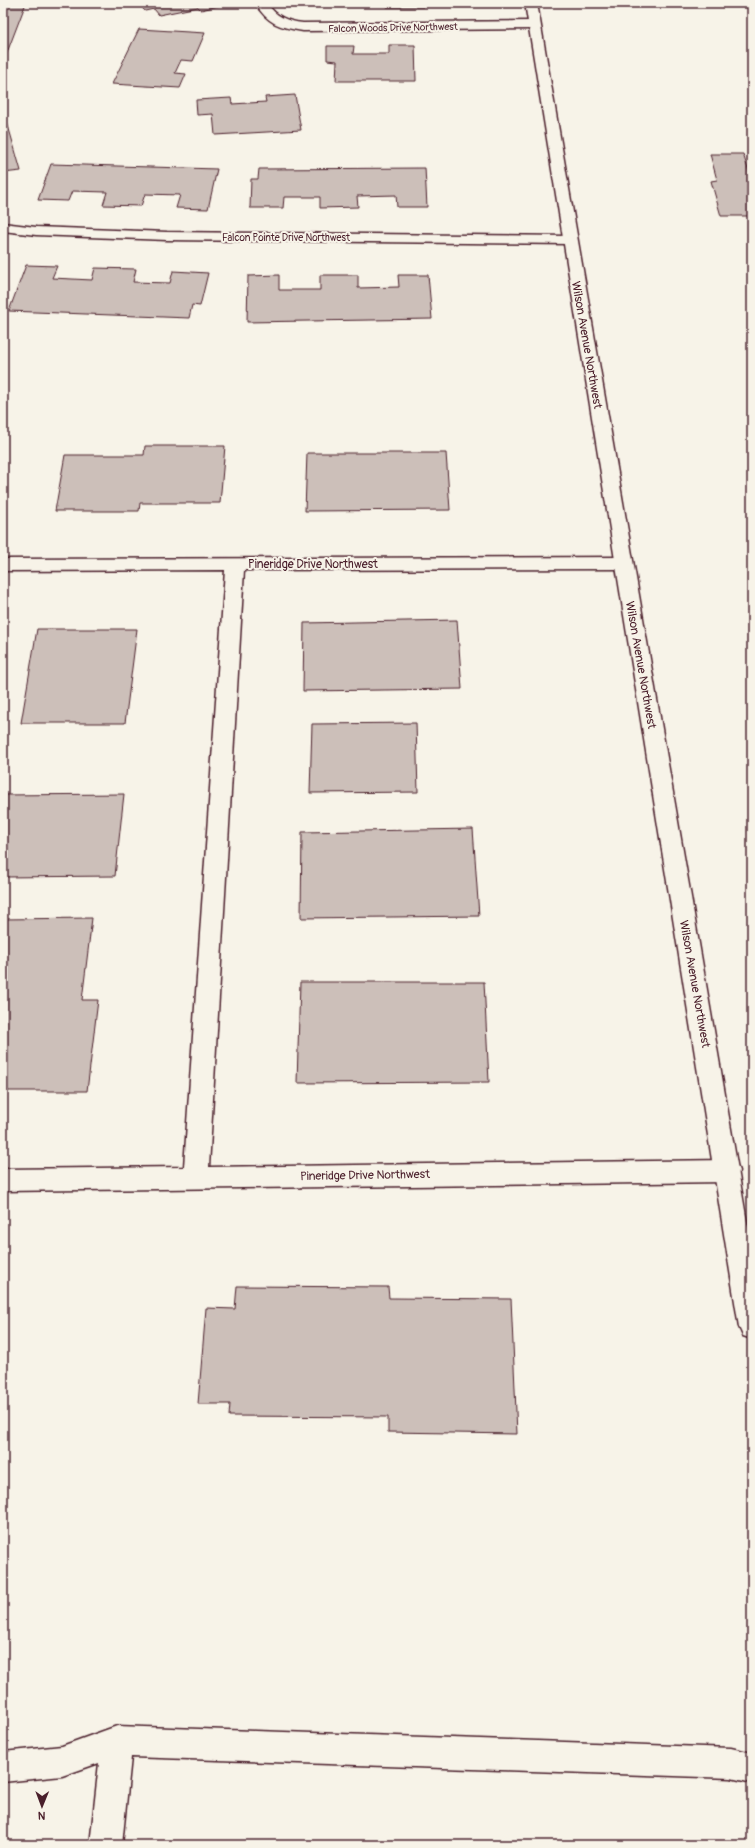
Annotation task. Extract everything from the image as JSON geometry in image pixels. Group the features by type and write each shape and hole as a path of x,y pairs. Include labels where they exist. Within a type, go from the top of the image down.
{"street":[{"name":"Falcon Woods Drive Northwest","path":"262,3 268,15 278,21 303,27 534,25"},
{"name":"Wilson Avenue Northwest","path":"531,3 569,240 727,1171 752,1327"},
{"name":"Falcon Pointe Drive Northwest","path":"3,227 36,231 167,236 569,240"},
{"name":"Pineridge Drive Northwest","path":"3,565 624,563"},
{"path":"196,1177 235,564"},
{"name":"Pineridge Drive Northwest","path":"3,1180 727,1171"},
{"path":"106,1845 117,1741"},
{"path":"3,1767 62,1760 117,1741 731,1763 752,1768"}],"building":[{"path":"3,3 26,3 3,63"},
{"path":"138,3 227,4 201,10 198,7 159,15 154,9 145,11"},
{"path":"331,3 359,3 358,6 331,6"},
{"path":"387,3 422,3 423,7 387,7"},
{"path":"139,29 205,33 193,61 181,60 175,73 186,74 180,88 112,84"},
{"path":"389,45 415,45 416,81 336,81 337,61 327,60 327,46 354,46 353,54 389,54"},
{"path":"295,95 301,130 215,135 213,114 197,115 196,100 231,98 232,104 266,102 265,97"},
{"path":"3,108 21,171 3,173"},
{"path":"710,154 743,154 752,181 752,216 721,216 711,181 717,180"},
{"path":"51,164 217,169 208,209 176,208 180,195 145,194 141,206 103,205 107,192 72,191 68,201 38,200"},
{"path":"425,168 427,207 397,207 396,195 357,196 358,207 320,208 320,197 284,197 283,208 250,208 251,179 258,179 259,169"},
{"path":"26,265 57,266 52,278 92,280 95,268 136,269 133,282 170,283 173,271 208,273 200,306 192,305 189,318 9,311"},
{"path":"279,275 279,290 320,290 320,275 358,275 358,288 399,287 398,275 428,275 432,319 247,322 248,276"},
{"path":"145,446 225,446 220,503 140,503 139,511 55,511 65,455 144,455"},
{"path":"307,453 446,453 450,510 305,511"},
{"path":"457,620 462,689 303,691 304,623"},
{"path":"37,629 137,629 125,723 21,723"},
{"path":"416,723 418,792 310,793 312,724"},
{"path":"124,794 115,876 3,877 3,795"},
{"path":"473,829 479,916 301,918 302,832"},
{"path":"92,918 82,1000 98,1000 87,1091 3,1091 3,919"},
{"path":"300,982 484,982 489,1082 297,1083"},
{"path":"237,1286 388,1287 389,1298 511,1299 517,1434 388,1432 388,1417 229,1416 230,1404 198,1404 206,1308 235,1309"}]}
